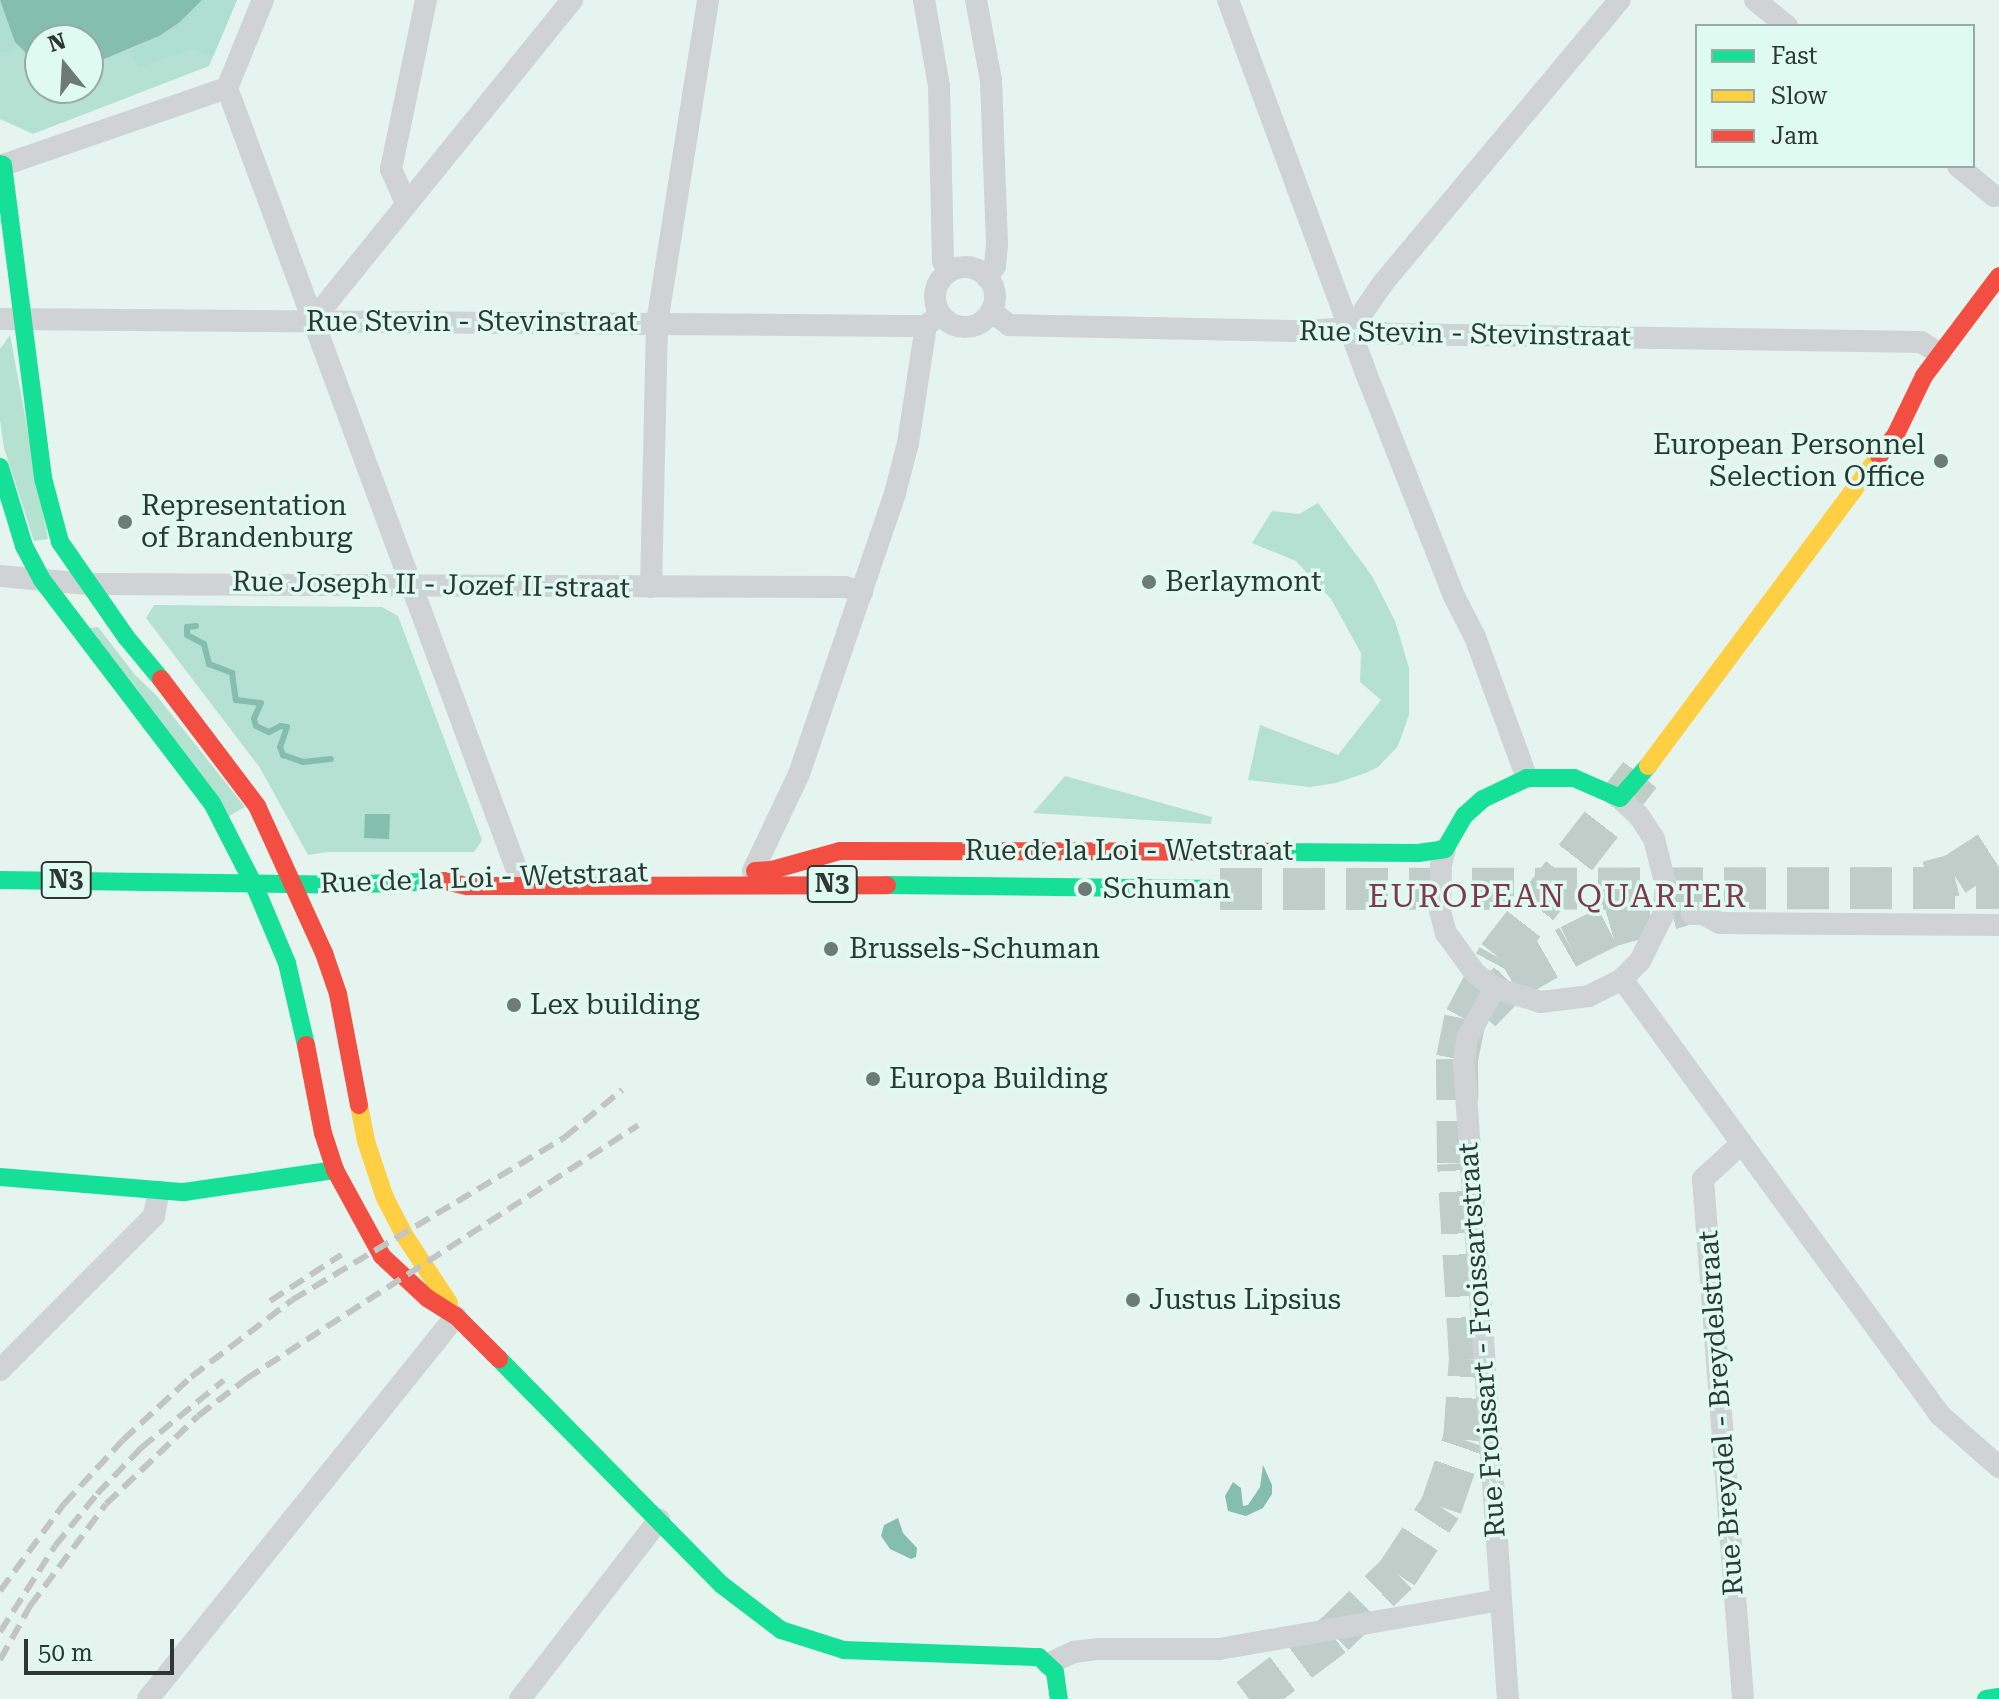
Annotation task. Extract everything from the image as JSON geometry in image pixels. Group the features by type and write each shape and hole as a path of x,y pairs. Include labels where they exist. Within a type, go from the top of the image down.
{"main road":[{"path":"2,164 51,518 60,542 87,584 213,744 257,806 324,953 338,994 356,1094 374,1168 406,1238 456,1316 739,1600 781,1630 818,1644 869,1653 1039,1657 1055,1672 1059,1699"},
{"path":"1445,849 1465,815 1483,799 1527,778 1574,778 1620,798 1643,773 1896,434 1924,376 1999,276"},
{"path":"0,467 24,546 42,580 212,803 224,824 287,963 323,1133 335,1170 382,1256 427,1298 456,1316"},
{"name":"Rue de la Loi - Wetstraat","path":"0,880 356,884 445,881 467,873 772,870 840,851 869,850 1418,853 1445,849"},
{"name":"N3","path":"445,881 467,886 783,884 1220,889"},
{"path":"0,1177 130,1185 184,1192 335,1170"},
{"path":"1986,1699 1999,1697"}],"street":[{"path":"263,0 227,88 518,873"},
{"path":"406,203 391,169 426,0"},
{"path":"313,320 572,0"},
{"path":"651,587 657,323 708,0"},
{"path":"924,0 939,86 943,261 949,271"},
{"path":"976,0 991,80 997,244 995,266 987,277"},
{"path":"1228,0 1454,596 1475,637 1516,740 1527,778"},
{"path":"1352,328 1383,283 1620,0"},
{"path":"1755,0 1785,24"},
{"path":"2,164 227,88"},
{"path":"1960,168 1994,196"},
{"path":"753,871 799,774 862,592 908,443 936,305 937,286 949,271 973,268 987,277 994,293 991,311 970,326 933,320"},
{"name":"Rue Stevin - Stevinstraat","path":"991,311 1009,325 1303,331 1352,328 1391,334 1921,342 1940,354"},
{"name":"Rue Stevin - Stevinstraat","path":"0,319 657,323 933,320"},
{"name":"Rue Joseph II - Jozef II-straat","path":"0,576 87,584 845,587 862,592"},
{"path":"1445,849 1439,887 1446,933 1475,973 1495,988 1517,997 1557,1002 1589,996 1622,979 1640,961 1654,939 1663,915 1666,886 1654,839 1639,816 1620,798"},
{"path":"1692,914 1703,914 1720,923 1999,925"},
{"path":"1622,979 1940,1415 1996,1456"},
{"name":"Rue Froissart - Froissartstraat","path":"1495,988 1467,1038 1464,1064 1508,1699"},
{"name":"Rue Breydel - Breydelstraat","path":"1741,1144 1703,1179 1743,1699"},
{"path":"335,1170 374,1168"},
{"path":"0,1370 154,1216 159,1191"},
{"path":"148,1699 456,1316"},
{"path":"520,1699 659,1520"},
{"path":"1048,1664 1074,1652 1099,1649 1219,1649 1501,1600"}],"shaded area":[{"path":"0,0 15,42 24,50 24,104 104,104 104,59 159,36 180,22 202,0 237,0 209,66 33,134 0,119"},
{"path":"0,0 19,48 9,53 0,52"},
{"path":"0,0 202,0 180,22 159,36 104,59 104,24 24,24 24,51 15,42"},
{"path":"202,0 237,0 213,56 191,49 138,68 129,51 180,22"},
{"path":"10,335 48,539 34,541 4,448 0,420 0,349"},
{"path":"1318,503 1372,576 1395,621 1409,668 1409,715 1398,746 1378,767 1366,773 1336,783 1310,787 1248,780 1260,725 1338,755 1381,700 1360,682 1361,653 1331,599 1296,561 1252,543 1272,511 1299,514"},
{"path":"154,605 382,607 398,616 482,840 474,852 328,852 308,855 260,768 146,618"},
{"path":"98,627 245,807 229,816 89,628"},
{"path":"1065,776 1212,817 1211,824 1033,813"},
{"path":"365,814 390,814 389,839 364,838"},
{"path":"1263,1465 1272,1485 1272,1494 1263,1508 1246,1516 1228,1511 1225,1496 1233,1482 1241,1488 1243,1506 1248,1505 1260,1487"},
{"path":"898,1518 903,1533 917,1548 916,1557 911,1559 890,1549 881,1536 884,1525"}],"waterway":[{"path":"196,626 187,627 187,635 204,644 209,664 232,673 236,700 261,703 254,719 256,726 269,732 281,726 287,727 280,747 283,755 303,762 331,759"}],"tunnel":[{"path":"1249,1699 1334,1635 1397,1574 1441,1507 1464,1440 1470,1359 1458,1163 1457,1059 1465,1019 1498,957 1646,767"},
{"path":"1928,882 1954,875 1999,846"},
{"path":"1220,889 1999,888"},
{"path":"1480,1012 1511,980 1570,946 1610,926 1683,905"}],"railway":[{"path":"0,1591 64,1504 123,1440 191,1377 292,1300 565,1137 622,1090"},
{"path":"0,1660 30,1606 106,1504 198,1416 246,1379 638,1125"},
{"path":"270,1301 341,1255"},
{"path":"0,1632 55,1546 97,1494 141,1448 224,1380"}],"traffic: fast":[{"path":"0,164 3,165 43,478 60,542 126,637 161,679"},
{"path":"0,467 24,546 42,580 212,803 255,887 287,963 306,1045"},
{"path":"1275,852 1418,853 1445,849 1465,815 1483,799 1527,778 1574,778 1620,798 1648,766"},
{"path":"0,880 339,885 445,881"},
{"path":"887,885 1220,889"},
{"path":"0,1177 184,1192 335,1170"},
{"path":"499,1359 722,1585 781,1630 844,1650 1039,1657 1055,1672 1059,1699"},
{"path":"1986,1699 1999,1697"}],"traffic: slow":[{"path":"1648,766 1879,456"},
{"path":"359,1105 366,1141 385,1198 406,1238 449,1303"}],"traffic: jam":[{"path":"1879,456 1896,434 1924,376 1999,276"},
{"path":"161,679 257,806 324,953 338,994 359,1105"},
{"path":"755,871 772,870 840,851 1275,852"},
{"path":"445,881 467,886 887,885"},
{"path":"306,1045 323,1133 335,1170 382,1256 427,1298 456,1316 499,1359"}],"place":[{"name":"European Personnel Selection Office","path":"1941,461"},
{"name":"Representation of Brandenburg","path":"125,522"},
{"name":"Berlaymont","path":"1149,582"},
{"name":"Schuman","path":"1085,889"},
{"name":"Brussels-Schuman","path":"831,949"},
{"name":"Lex building","path":"514,1005"},
{"name":"Europa Building","path":"873,1079"},
{"name":"Justus Lipsius","path":"1133,1300"}],"district":[{"name":"EUROPEAN QUARTER","path":"1558,896"}]}
